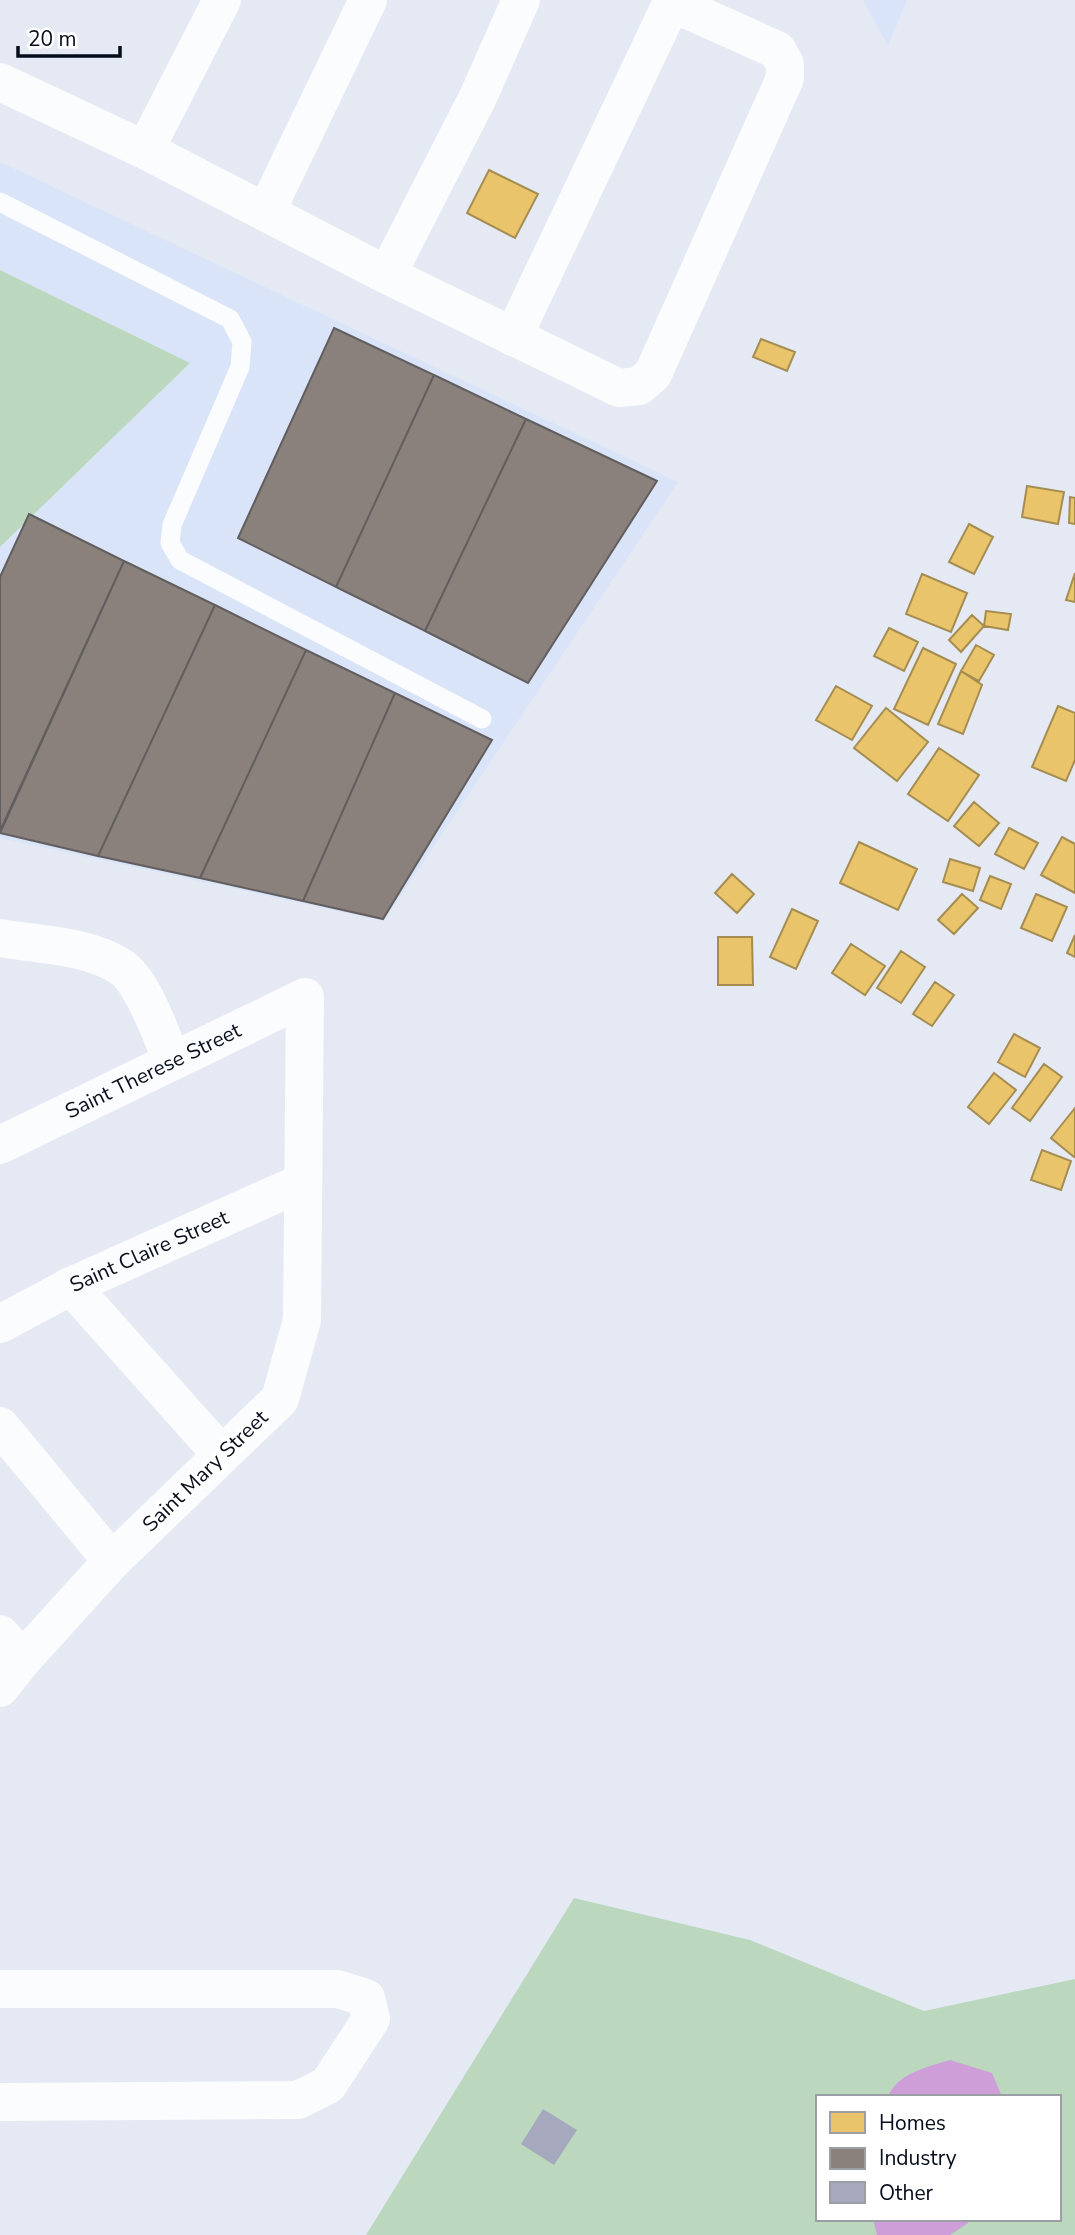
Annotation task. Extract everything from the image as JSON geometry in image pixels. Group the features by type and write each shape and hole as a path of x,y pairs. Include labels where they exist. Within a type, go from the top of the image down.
{"street":[{"path":"145,150 222,0"},
{"path":"266,212 368,0"},
{"path":"387,275 478,97 521,0"},
{"path":"0,82 145,150 387,275 513,337 619,388 639,386 653,374 785,78 785,64 776,50 672,2 513,337"},
{"path":"0,938 85,952 122,968 146,998 172,1061"},
{"name":"Saint Therese Street","path":"0,1145 305,997"},
{"name":"Saint Mary Street","path":"0,1688 12,1646 112,1561 280,1399 302,1320 301,1183 305,997"},
{"name":"Saint Claire Street","path":"0,1324 71,1286 301,1183"},
{"path":"71,1286 221,1454"},
{"path":"0,1426 112,1561"},
{"path":"0,1989 338,1989 366,1998 372,2019 328,2085 298,2100 0,2102"}],"lane":[{"path":"0,202 230,319 242,342 240,367 172,525 170,542 180,559 482,719"}],"shaded area":[{"path":"863,0 907,0 888,46"},
{"path":"0,162 678,482 384,921 0,838 0,547 190,363 0,270"},
{"path":"950,2060 992,2073 1001,2095 889,2095 898,2082 923,2068"},
{"path":"874,2221 968,2221 950,2235 877,2235"}],"green space":[{"path":"0,270 190,363 0,547"},
{"path":"574,1898 750,1940 924,2011 1075,1979 1075,2235 366,2235"}],"building: Homes":[{"path":"489,170 538,194 515,238 467,213"},
{"path":"761,339 795,352 787,371 753,357"},
{"path":"1027,486 1064,492 1058,524 1022,517"},
{"path":"1070,497 1075,498 1075,524 1069,523"},
{"path":"969,524 993,537 974,574 949,562"},
{"path":"1075,573 1075,602 1066,600"},
{"path":"922,574 967,593 951,632 906,614"},
{"path":"986,611 1011,614 1008,630 984,626"},
{"path":"972,615 984,626 961,652 949,640"},
{"path":"889,628 918,642 904,671 874,656"},
{"path":"976,645 994,655 979,681 961,671"},
{"path":"923,648 956,664 928,725 894,709"},
{"path":"961,671 982,685 963,734 938,724"},
{"path":"836,686 872,706 852,740 816,720"},
{"path":"1058,706 1075,713 1075,760 1066,781 1032,767"},
{"path":"886,708 928,742 897,781 854,748"},
{"path":"939,748 979,775 948,821 908,794"},
{"path":"974,802 999,823 979,846 954,826"},
{"path":"1009,828 1038,843 1024,869 995,854"},
{"path":"1062,837 1075,844 1075,893 1041,875"},
{"path":"859,842 917,869 898,910 840,883"},
{"path":"950,859 980,868 973,891 943,882"},
{"path":"732,874 754,894 737,913 715,893"},
{"path":"990,876 1011,884 1001,909 980,900"},
{"path":"962,894 978,908 954,934 938,920"},
{"path":"1036,894 1067,907 1052,941 1021,928"},
{"path":"792,909 818,921 796,969 770,957"},
{"path":"1075,935 1075,957 1067,953"},
{"path":"718,937 752,937 753,985 718,985"},
{"path":"851,944 885,966 865,995 832,973"},
{"path":"901,951 925,967 901,1003 877,988"},
{"path":"935,982 954,995 932,1026 913,1014"},
{"path":"1014,1034 1040,1048 1025,1077 998,1062"},
{"path":"1044,1064 1062,1077 1030,1121 1012,1108"},
{"path":"994,1073 1016,1090 989,1124 968,1107"},
{"path":"1075,1108 1075,1155 1074,1157 1051,1138"},
{"path":"1042,1150 1071,1161 1061,1190 1031,1180"}],"building: Industry":[{"path":"334,328 434,375 336,587 238,538"},
{"path":"434,375 526,419 425,631 336,587"},
{"path":"526,419 657,481 528,683 425,631"},
{"path":"29,514 124,561 0,831 0,577"},
{"path":"124,561 215,605 98,856 0,833"},
{"path":"215,605 306,650 200,878 98,856"},
{"path":"306,650 395,693 303,901 200,878"},
{"path":"395,693 492,740 383,919 303,901"}],"building: Other":[{"path":"543,2109 577,2130 554,2165 521,2144"}]}
